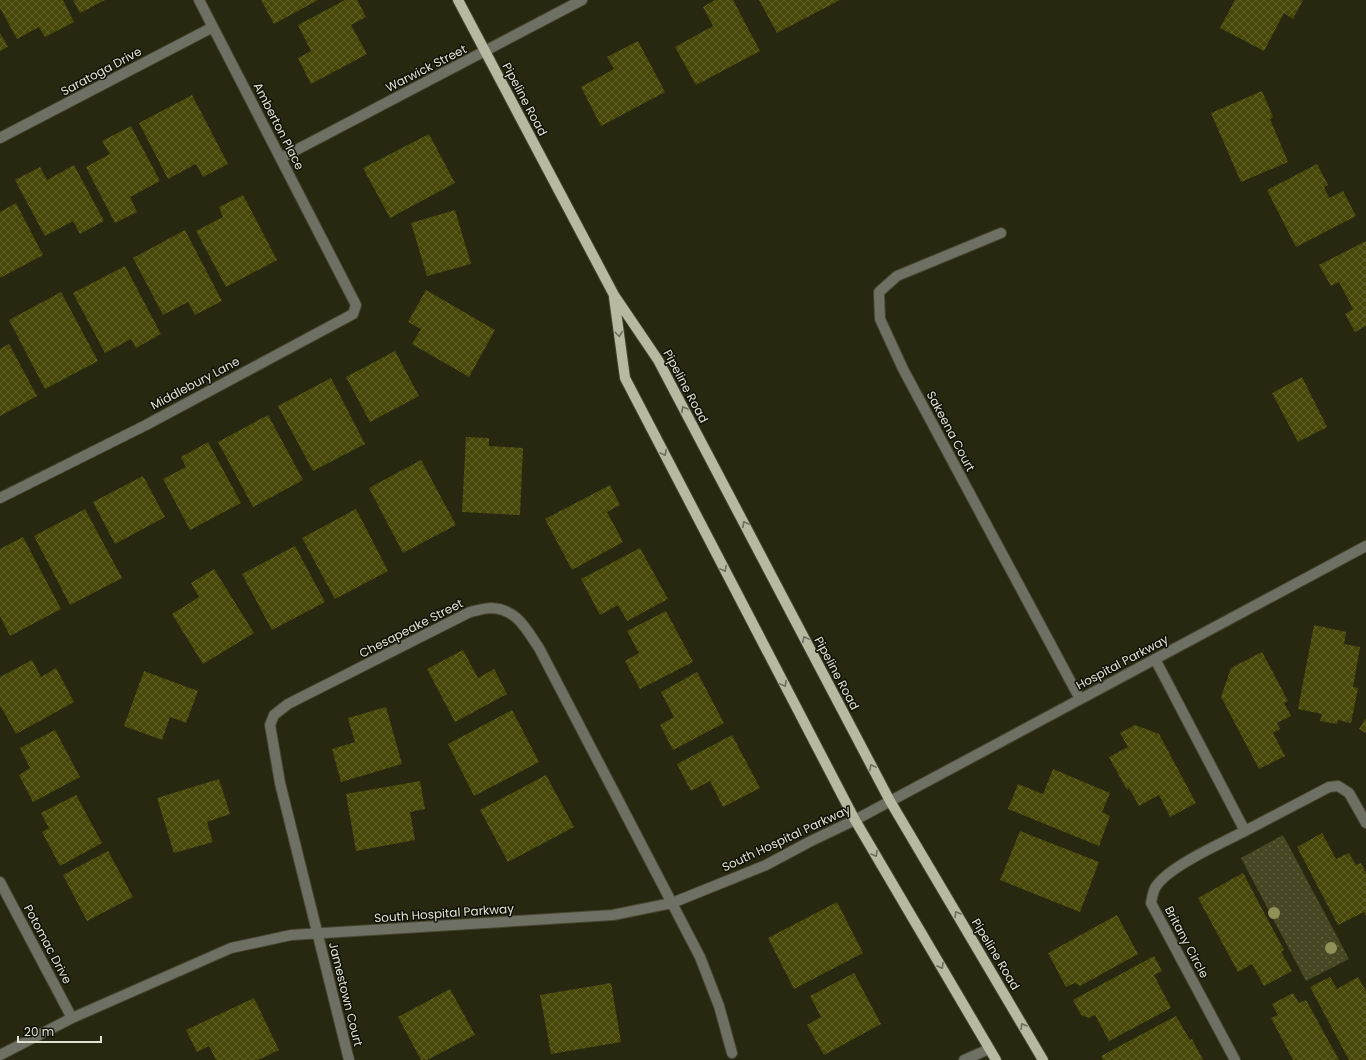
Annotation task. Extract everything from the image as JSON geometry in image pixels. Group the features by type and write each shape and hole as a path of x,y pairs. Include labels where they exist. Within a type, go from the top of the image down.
{"main road":[{"name":"Pipeline Road","path":"458,0 614,295 658,360 890,801 1043,1060"},
{"name":"Pipeline Road","path":"614,295 625,378 855,820 996,1060"}],"street":[{"name":"Amberton Place","path":"199,0 336,265"},
{"name":"Warwick Street","path":"281,158 582,0"},
{"name":"Saratoga Drive","path":"0,138 213,27"},
{"name":"Sakeena Court","path":"1001,232 897,276 879,292 880,318 903,369 1080,699"},
{"name":"Middlebury Lane","path":"0,498 146,425 353,314 356,305 336,265"},
{"name":"Hospital Parkway","path":"890,801 1366,546"},
{"name":"Chesapeake Street","path":"318,934 280,783 270,725 274,715 288,704 470,612 490,608 506,610 518,618 539,648 700,957 718,1006 732,1053"},
{"path":"1155,659 1245,831"},
{"name":"Britany Circle","path":"1235,1060 1151,903 1154,889 1164,877 1177,867 1328,787 1338,786 1349,793 1366,823"},
{"name":"South Hospital Parkway","path":"0,1055 72,1018 232,948 291,935 613,915 672,903 766,865 890,801"},
{"name":"Potomac Drive","path":"0,882 72,1018"},
{"name":"Jamestown Court","path":"318,934 349,1060"},
{"path":"964,1060 989,1049"}],"green space":[{"path":"1283,835 1349,959 1306,981 1241,858"}],"building":[{"path":"0,0 63,0 74,22 45,37 39,27 17,39 0,8"},
{"path":"73,0 105,0 80,13"},
{"path":"261,0 318,0 274,24"},
{"path":"345,0 357,0 366,17 351,25 367,54 311,84 298,58 311,51 298,25"},
{"path":"715,0 733,0 760,51 696,85 675,47 713,26 703,7"},
{"path":"759,0 840,0 777,33"},
{"path":"1235,0 1303,0 1293,19 1284,13 1264,51 1220,28"},
{"path":"0,33 8,47 0,51"},
{"path":"638,41 665,92 601,126 581,87 614,69 607,57"},
{"path":"1262,91 1273,117 1270,119 1288,162 1241,182 1211,113"},
{"path":"192,95 228,164 203,177 196,164 168,179 139,123"},
{"path":"131,126 160,181 130,197 137,212 115,223 86,167 110,154 102,141"},
{"path":"429,134 455,183 390,218 363,168"},
{"path":"1317,164 1328,185 1324,187 1329,198 1343,191 1356,216 1296,247 1267,190"},
{"path":"74,165 104,221 80,234 73,221 45,236 15,180 40,167 47,180"},
{"path":"243,195 277,260 226,287 196,231 223,217 219,207"},
{"path":"16,203 43,255 0,278 0,212"},
{"path":"455,210 471,264 427,276 411,223"},
{"path":"185,230 222,301 195,315 188,302 163,315 133,258"},
{"path":"1366,241 1366,326 1355,332 1345,314 1353,309 1339,282 1331,286 1319,265"},
{"path":"125,266 161,334 136,348 131,339 105,353 73,293"},
{"path":"426,290 495,330 469,377 412,344 421,329 408,322"},
{"path":"61,292 98,361 45,389 9,320"},
{"path":"9,344 37,396 0,416 0,349"},
{"path":"395,351 419,396 370,422 346,377"},
{"path":"1302,377 1327,427 1298,442 1272,393"},
{"path":"331,378 365,444 313,471 278,406"},
{"path":"268,415 303,480 253,507 218,442"},
{"path":"466,437 489,438 489,446 523,448 520,515 462,512"},
{"path":"208,442 241,503 190,530 163,479 186,467 181,457"},
{"path":"421,460 456,525 403,553 369,488"},
{"path":"143,476 165,517 115,544 93,502"},
{"path":"610,485 620,505 607,512 623,542 572,570 545,519"},
{"path":"85,509 122,578 70,605 34,536"},
{"path":"356,509 388,571 335,599 302,538"},
{"path":"23,537 61,609 10,636 0,616 0,549"},
{"path":"295,546 325,602 272,630 242,574"},
{"path":"640,548 668,599 627,621 618,605 600,615 581,579"},
{"path":"214,569 254,633 203,664 172,614 199,597 191,583"},
{"path":"666,611 693,662 640,689 625,661 639,653 627,631"},
{"path":"1314,625 1346,632 1344,644 1360,647 1353,687 1358,688 1351,723 1338,720 1337,724 1320,721 1322,714 1298,709"},
{"path":"463,650 478,678 494,669 507,694 455,722 427,669"},
{"path":"1262,652 1288,701 1284,703 1291,716 1277,723 1280,729 1273,733 1285,756 1259,769 1221,697 1231,668"},
{"path":"32,660 41,677 56,668 74,702 16,734 0,707 0,677"},
{"path":"144,671 198,691 186,723 170,717 162,740 124,726"},
{"path":"697,672 724,723 673,750 660,725 674,717 661,692"},
{"path":"386,707 402,764 341,782 332,749 355,742 348,718"},
{"path":"512,710 539,762 474,796 448,744"},
{"path":"1366,718 1366,733 1359,729"},
{"path":"1135,725 1159,734 1196,803 1170,817 1159,795 1139,806 1129,788 1127,790 1109,757 1128,747 1120,733"},
{"path":"55,730 80,777 33,802 19,775 30,768 20,748"},
{"path":"732,735 760,788 723,807 710,781 691,791 677,764"},
{"path":"1053,769 1110,793 1102,812 1110,816 1099,846 1008,809 1018,784 1043,794"},
{"path":"546,775 574,827 508,862 480,810"},
{"path":"219,779 230,814 207,822 213,842 174,853 157,798"},
{"path":"420,781 425,809 410,812 415,840 356,851 346,794"},
{"path":"76,795 102,843 60,866 42,832 49,828 41,813"},
{"path":"1020,831 1099,862 1080,912 1000,880"},
{"path":"1322,833 1336,859 1349,853 1356,865 1361,863 1366,873 1366,916 1364,912 1338,925 1297,847"},
{"path":"108,851 133,897 87,921 63,875"},
{"path":"1243,873 1284,950 1281,952 1292,971 1264,986 1252,964 1238,972 1198,898"},
{"path":"837,902 863,953 794,989 768,938"},
{"path":"1117,915 1138,954 1080,986 1075,983 1066,987 1048,953"},
{"path":"1154,956 1162,971 1154,975 1171,1008 1109,1041 1095,1015 1089,1018 1081,1015 1073,1000"},
{"path":"854,973 881,1024 824,1055 807,1025 821,1017 810,996"},
{"path":"1330,977 1337,989 1358,977 1366,991 1365,1060 1349,1060 1310,987"},
{"path":"611,983 621,1042 551,1054 540,995"},
{"path":"450,989 475,1035 427,1060 421,1060 398,1017"},
{"path":"1293,993 1299,1003 1306,1000 1339,1060 1293,1060 1271,1018 1278,1015 1272,1004"},
{"path":"254,998 279,1050 258,1060 216,1060 209,1046 197,1052 186,1030"},
{"path":"1176,1016 1190,1040 1192,1039 1203,1060 1103,1060 1101,1056"}]}
